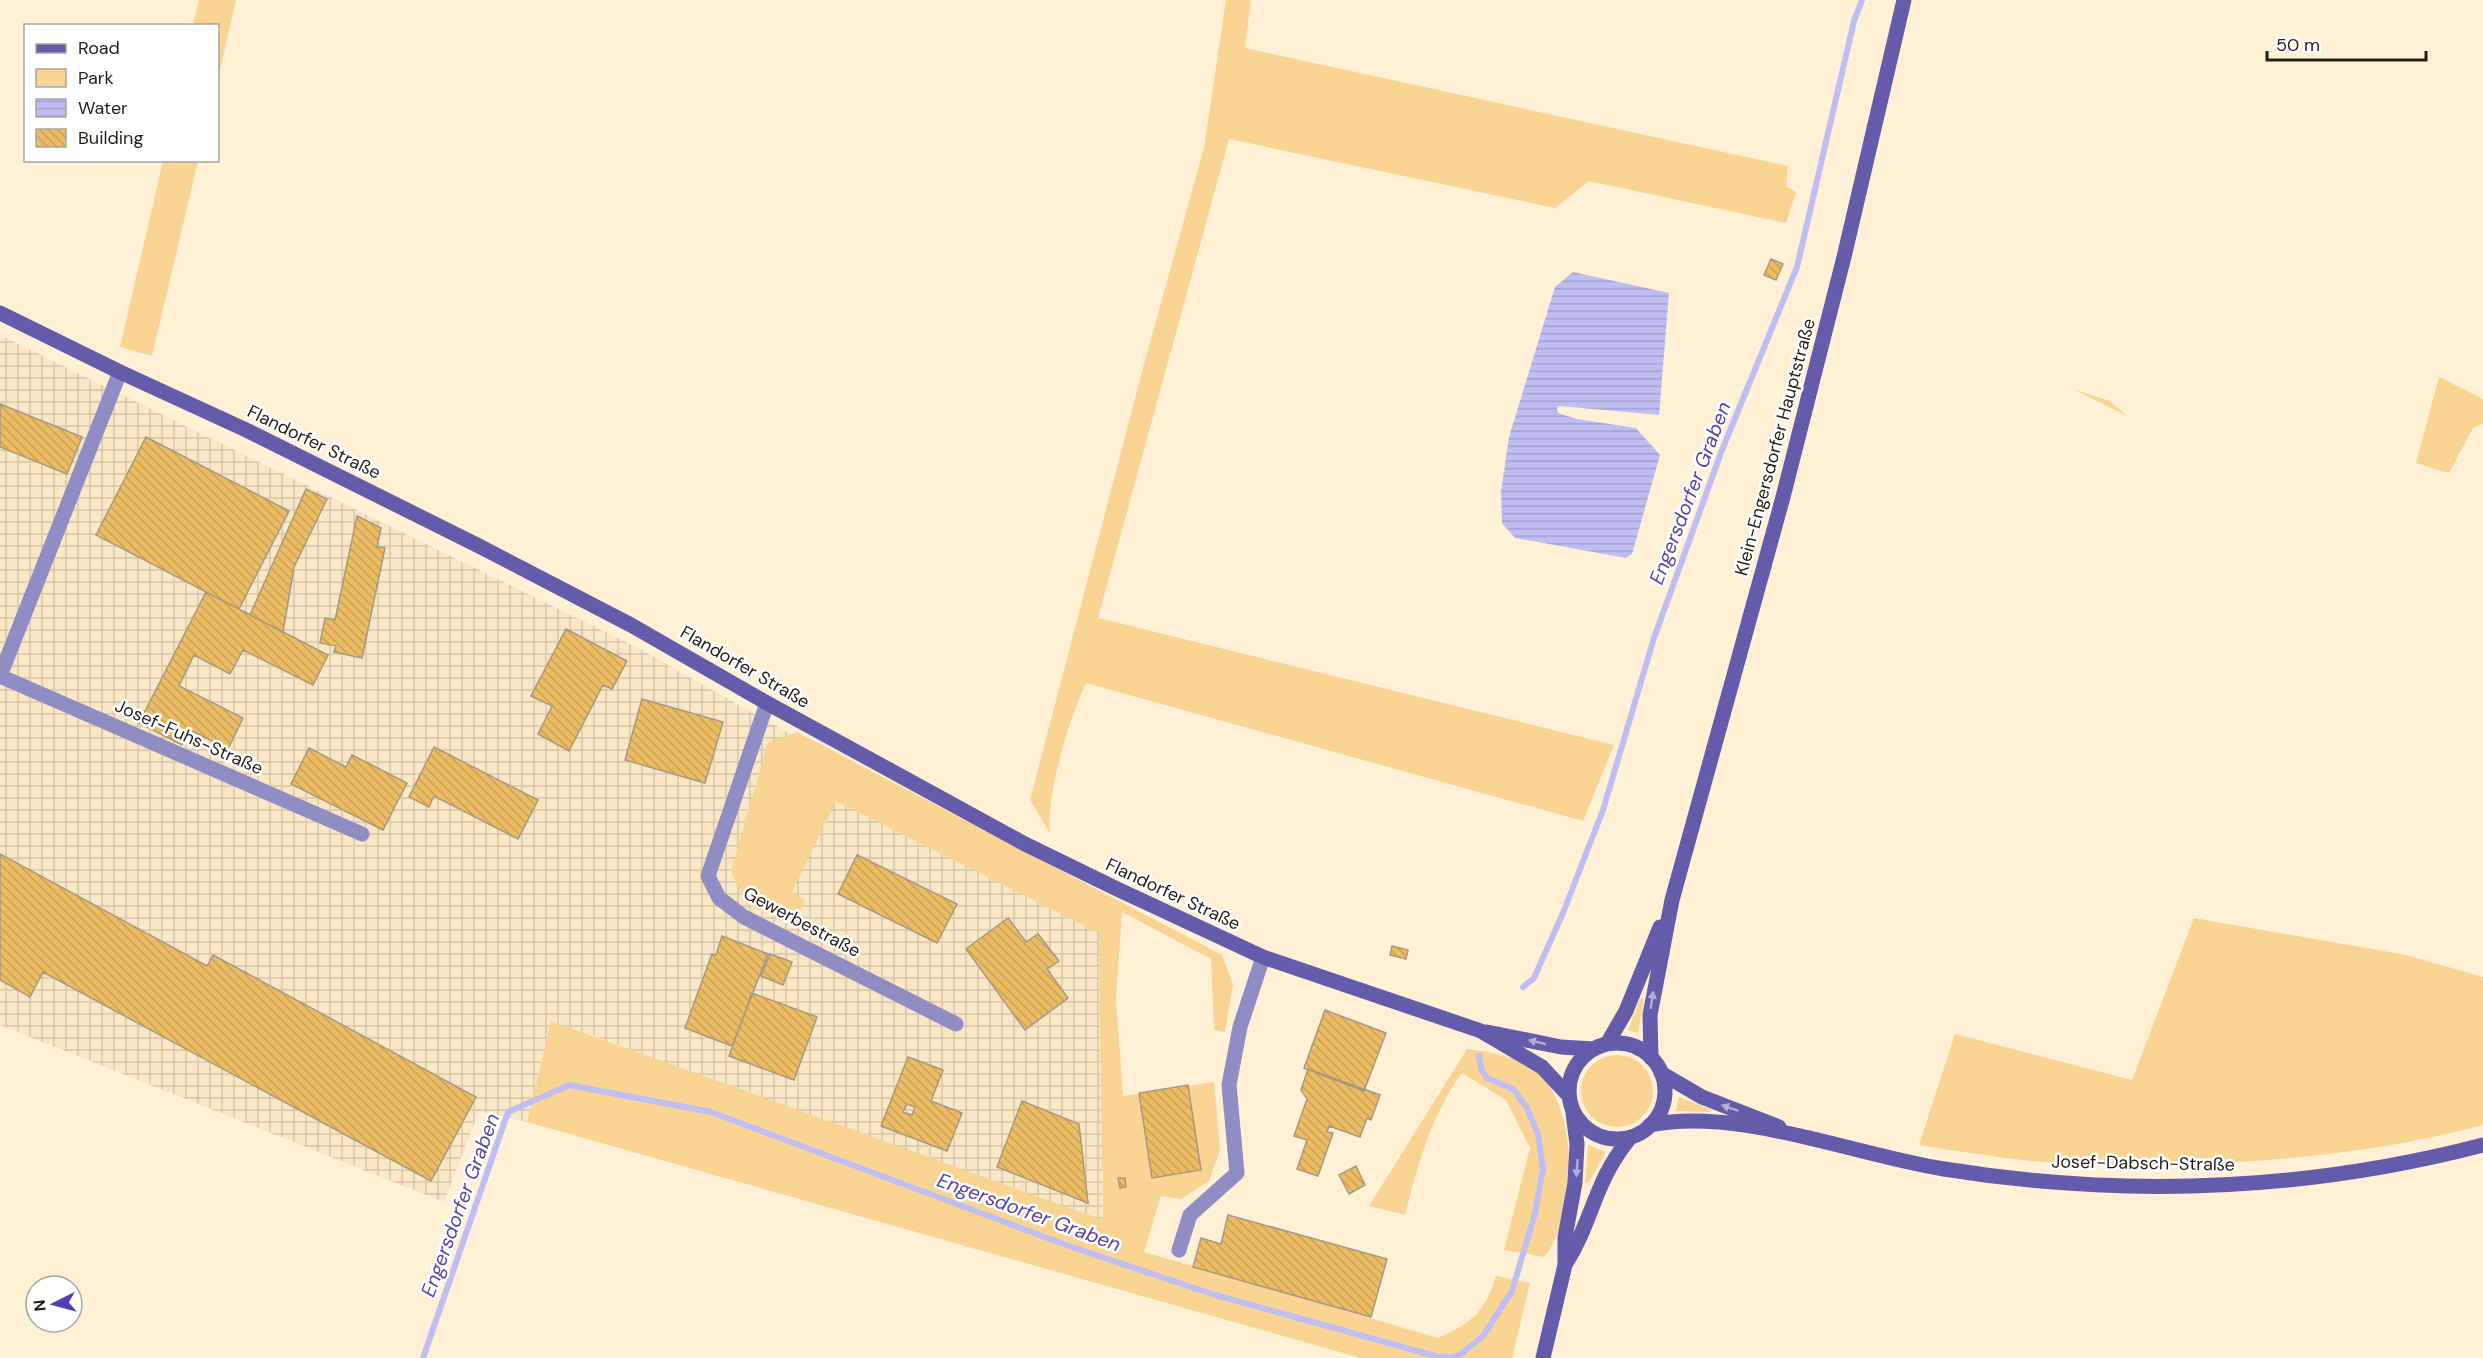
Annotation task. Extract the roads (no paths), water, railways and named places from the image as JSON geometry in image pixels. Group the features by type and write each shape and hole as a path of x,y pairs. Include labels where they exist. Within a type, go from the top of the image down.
{"main road":[{"name":"Klein-Engersdorfer Hauptstraße","path":"1672,900 1786,485 1844,257 1904,0"},
{"name":"Flandorfer Straße","path":"0,313 244,429 466,539 640,629 767,703 1025,844 1263,957 1481,1031 1561,1047 1601,1046"},
{"path":"1543,1358 1565,1265 1565,1237 1578,1164 1571,1103 1575,1068 1581,1058 1601,1046 1626,1011 1672,900"},
{"path":"1651,1058 1651,1009 1672,900"},
{"name":"Flandorfer Straße","path":"1481,1031 1542,1067 1571,1103"},
{"path":"1565,1265 1581,1240 1606,1170 1630,1138 1650,1125 1658,1115 1663,1102 1664,1090 1661,1074 1651,1058 1627,1045 1601,1046"},
{"name":"Josef-Dabsch-Straße","path":"1661,1074 1702,1097 1803,1137"},
{"path":"1571,1103 1583,1125 1593,1133 1610,1138 1630,1138"},
{"name":"Josef-Dabsch-Straße","path":"1650,1125 1674,1121 1713,1122 1803,1137 1882,1158 1962,1172 2049,1182 2167,1187 2300,1179 2370,1169 2483,1145"}],"street":[{"name":"Josef-Fuhs-Straße","path":"120,372 0,676 362,834"},
{"name":"Gewerbestraße","path":"767,703 708,876 719,898 744,916 956,1024"},
{"path":"1179,1250 1190,1215 1237,1173 1229,1084 1240,1027 1263,957"}],"water":[{"path":"1573,272 1669,293 1659,415 1560,406 1557,408 1558,413 1577,419 1636,428 1660,455 1632,554 1626,558 1515,538 1502,523 1501,492 1509,437 1555,287"}],"waterway":[{"name":"Engersdorfer Graben","path":"1523,987 1534,978 1563,913 1603,810 1654,638 1722,450 1797,267 1854,21 1862,0"},
{"name":"Engersdorfer Graben","path":"423,1358 508,1112 569,1085 711,1112 1069,1246 1212,1294 1439,1357 1453,1357 1461,1354 1483,1336 1512,1291 1535,1213 1543,1169 1538,1134 1527,1108 1513,1089 1487,1078 1482,1071 1479,1056"}]}
